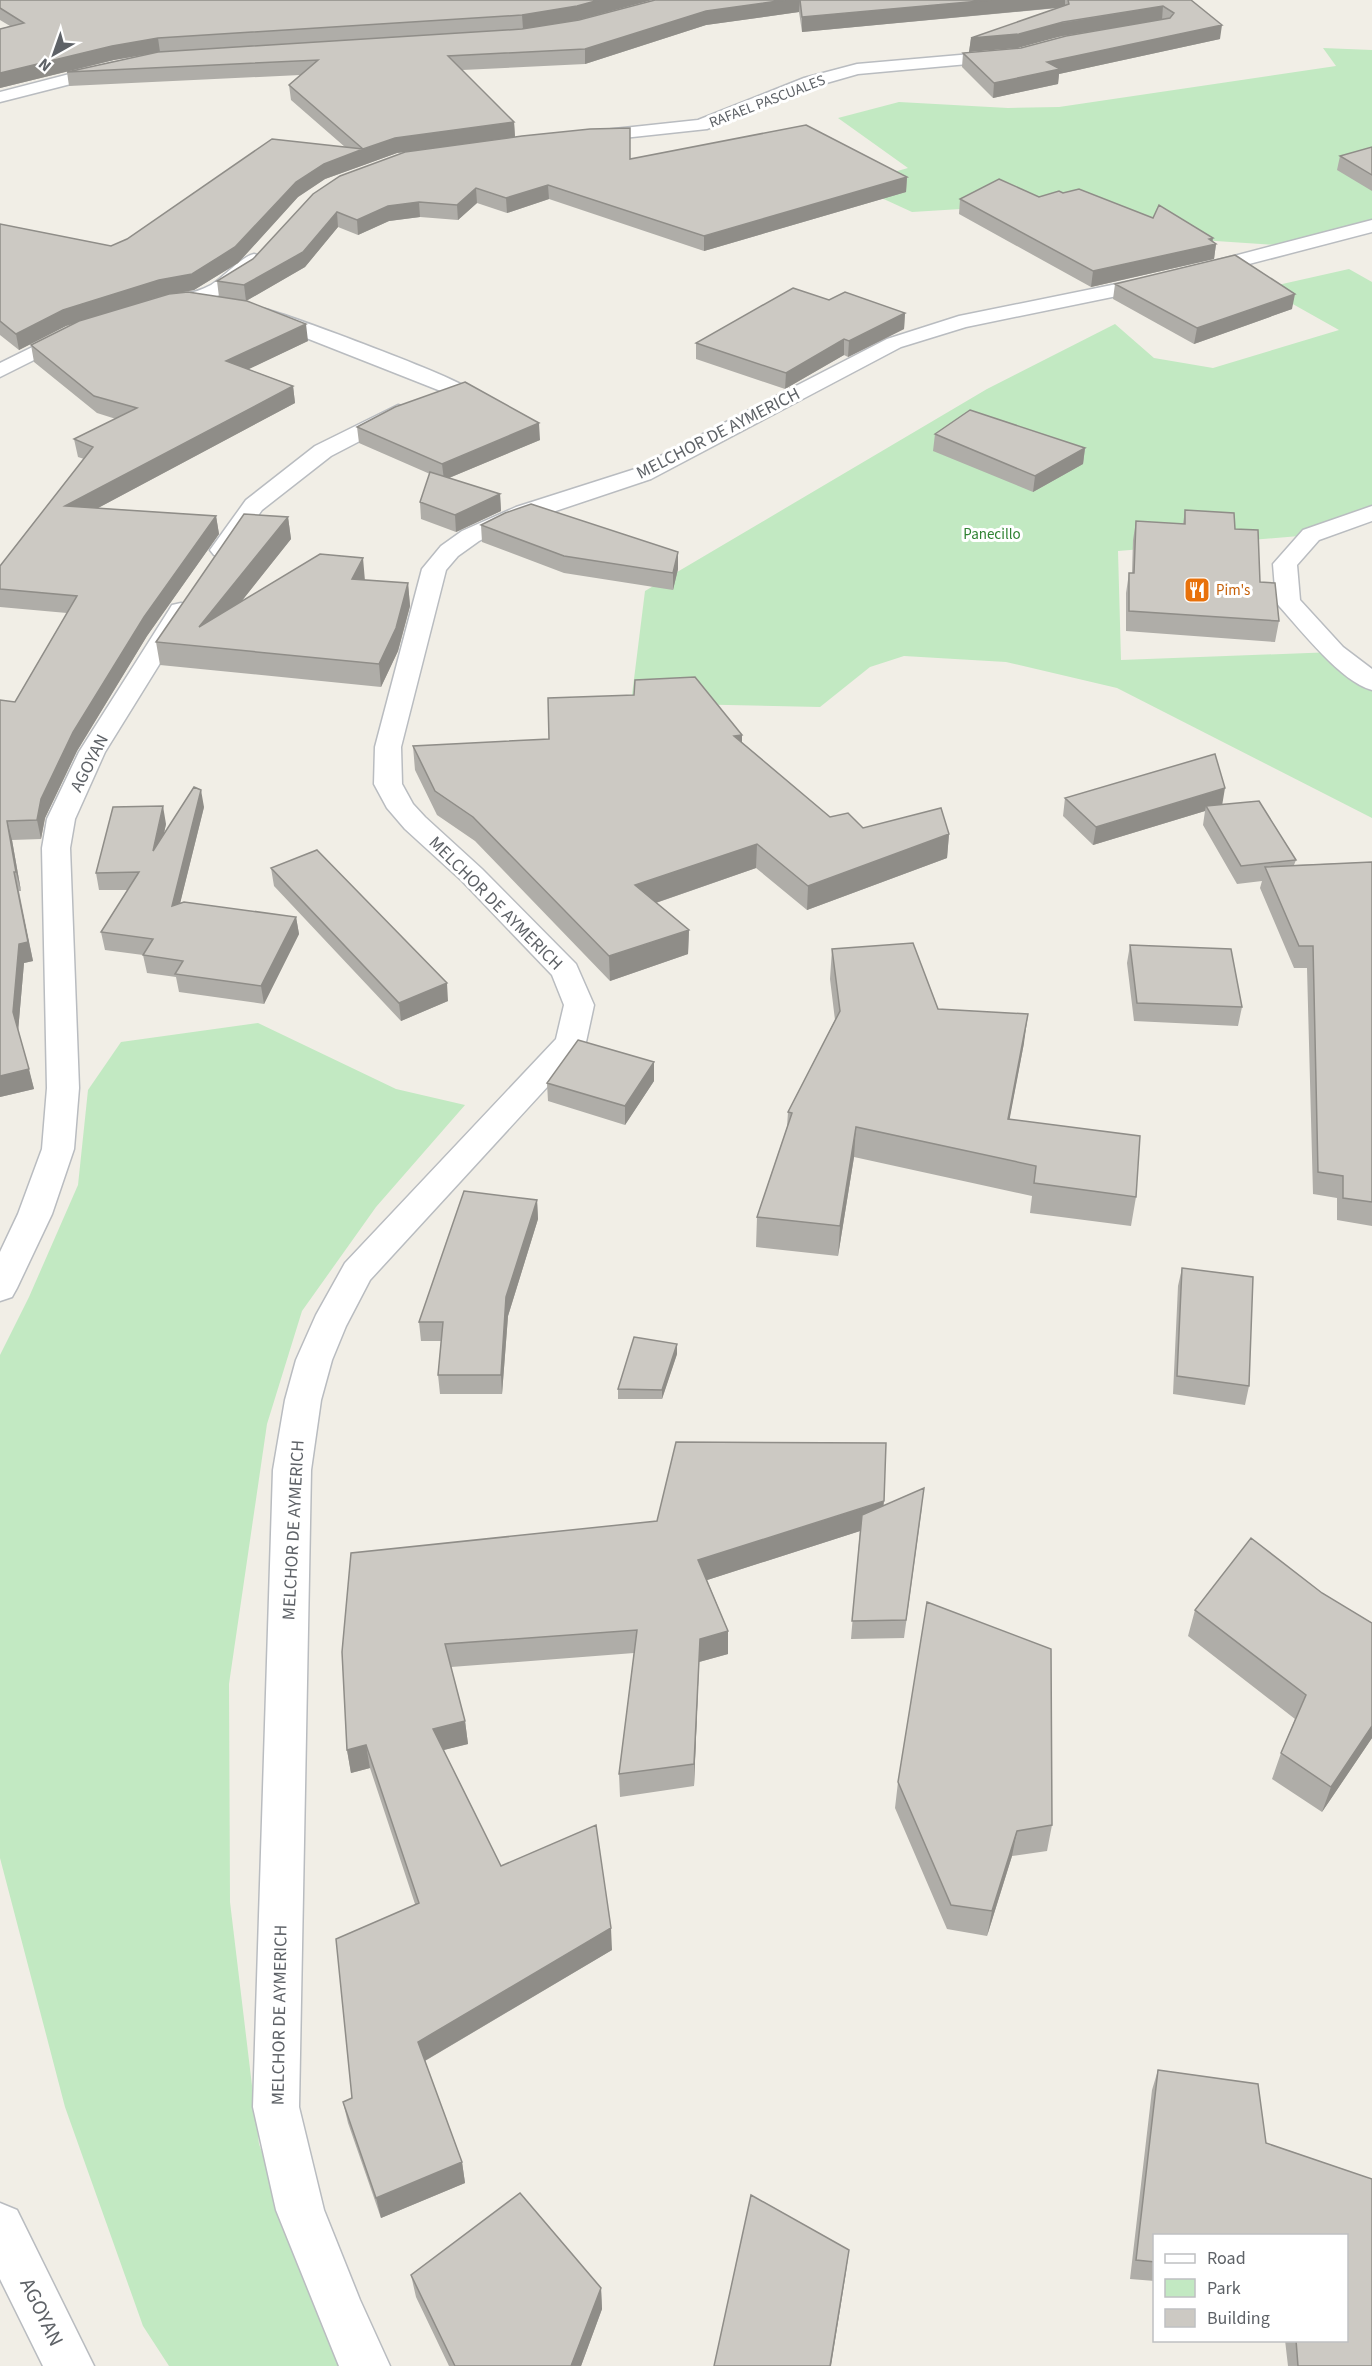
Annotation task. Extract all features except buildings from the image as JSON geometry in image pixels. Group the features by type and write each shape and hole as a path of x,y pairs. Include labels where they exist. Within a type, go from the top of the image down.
{"street":[{"name":"RAFAEL PASCUALES","path":"567,139 701,125 810,82 857,69 983,59 1028,52"},
{"path":"0,97 126,65"},
{"name":"MELCHOR DE AYMERICH","path":"365,2366 300,2210 276,2107 292,1470 299,1415 314,1360 332,1316 357,1272 571,1042 579,1005 565,971 472,875 415,824 401,808 388,784 388,747 434,569 456,544 478,531 509,518 650,471 867,355 901,340 1000,312 1158,282 1372,226"},
{"path":"148,309 169,302 191,300 219,287 246,269 268,244"},
{"name":"AGOYAN","path":"0,1288 35,1214 58,1149 63,1088 56,848 61,819 92,752 162,637 254,505 323,451 385,417 459,390 255,311 191,300"},
{"path":"0,371 85,328"},
{"path":"1372,513 1311,535 1285,564 1288,601 1334,652 1372,682"},
{"name":"AGOYAN","path":"0,2227 69,2366"}],"green space":[{"path":"1323,48 1372,50 1372,226 1292,246 1126,235 993,207 912,212 851,184 908,168 838,118 899,102 1008,108 1059,107 1336,66"},
{"name":"Panecillo","path":"1349,269 1372,282 1372,513 1311,535 1118,551 1121,660 1334,652 1372,682 1372,818 1117,688 1006,662 904,656 870,667 820,707 631,703 645,591 987,389 1115,324 1154,358 1213,368 1339,330 1264,288"},
{"path":"258,1023 396,1089 465,1105 376,1207 302,1311 267,1424 229,1684 230,1902 259,2144 340,2366 169,2366 143,2326 65,2107 0,1858 0,1355 29,1297 78,1185 88,1090 121,1042"}],"place":[{"name":"Pim's","path":"1197,590"}]}
